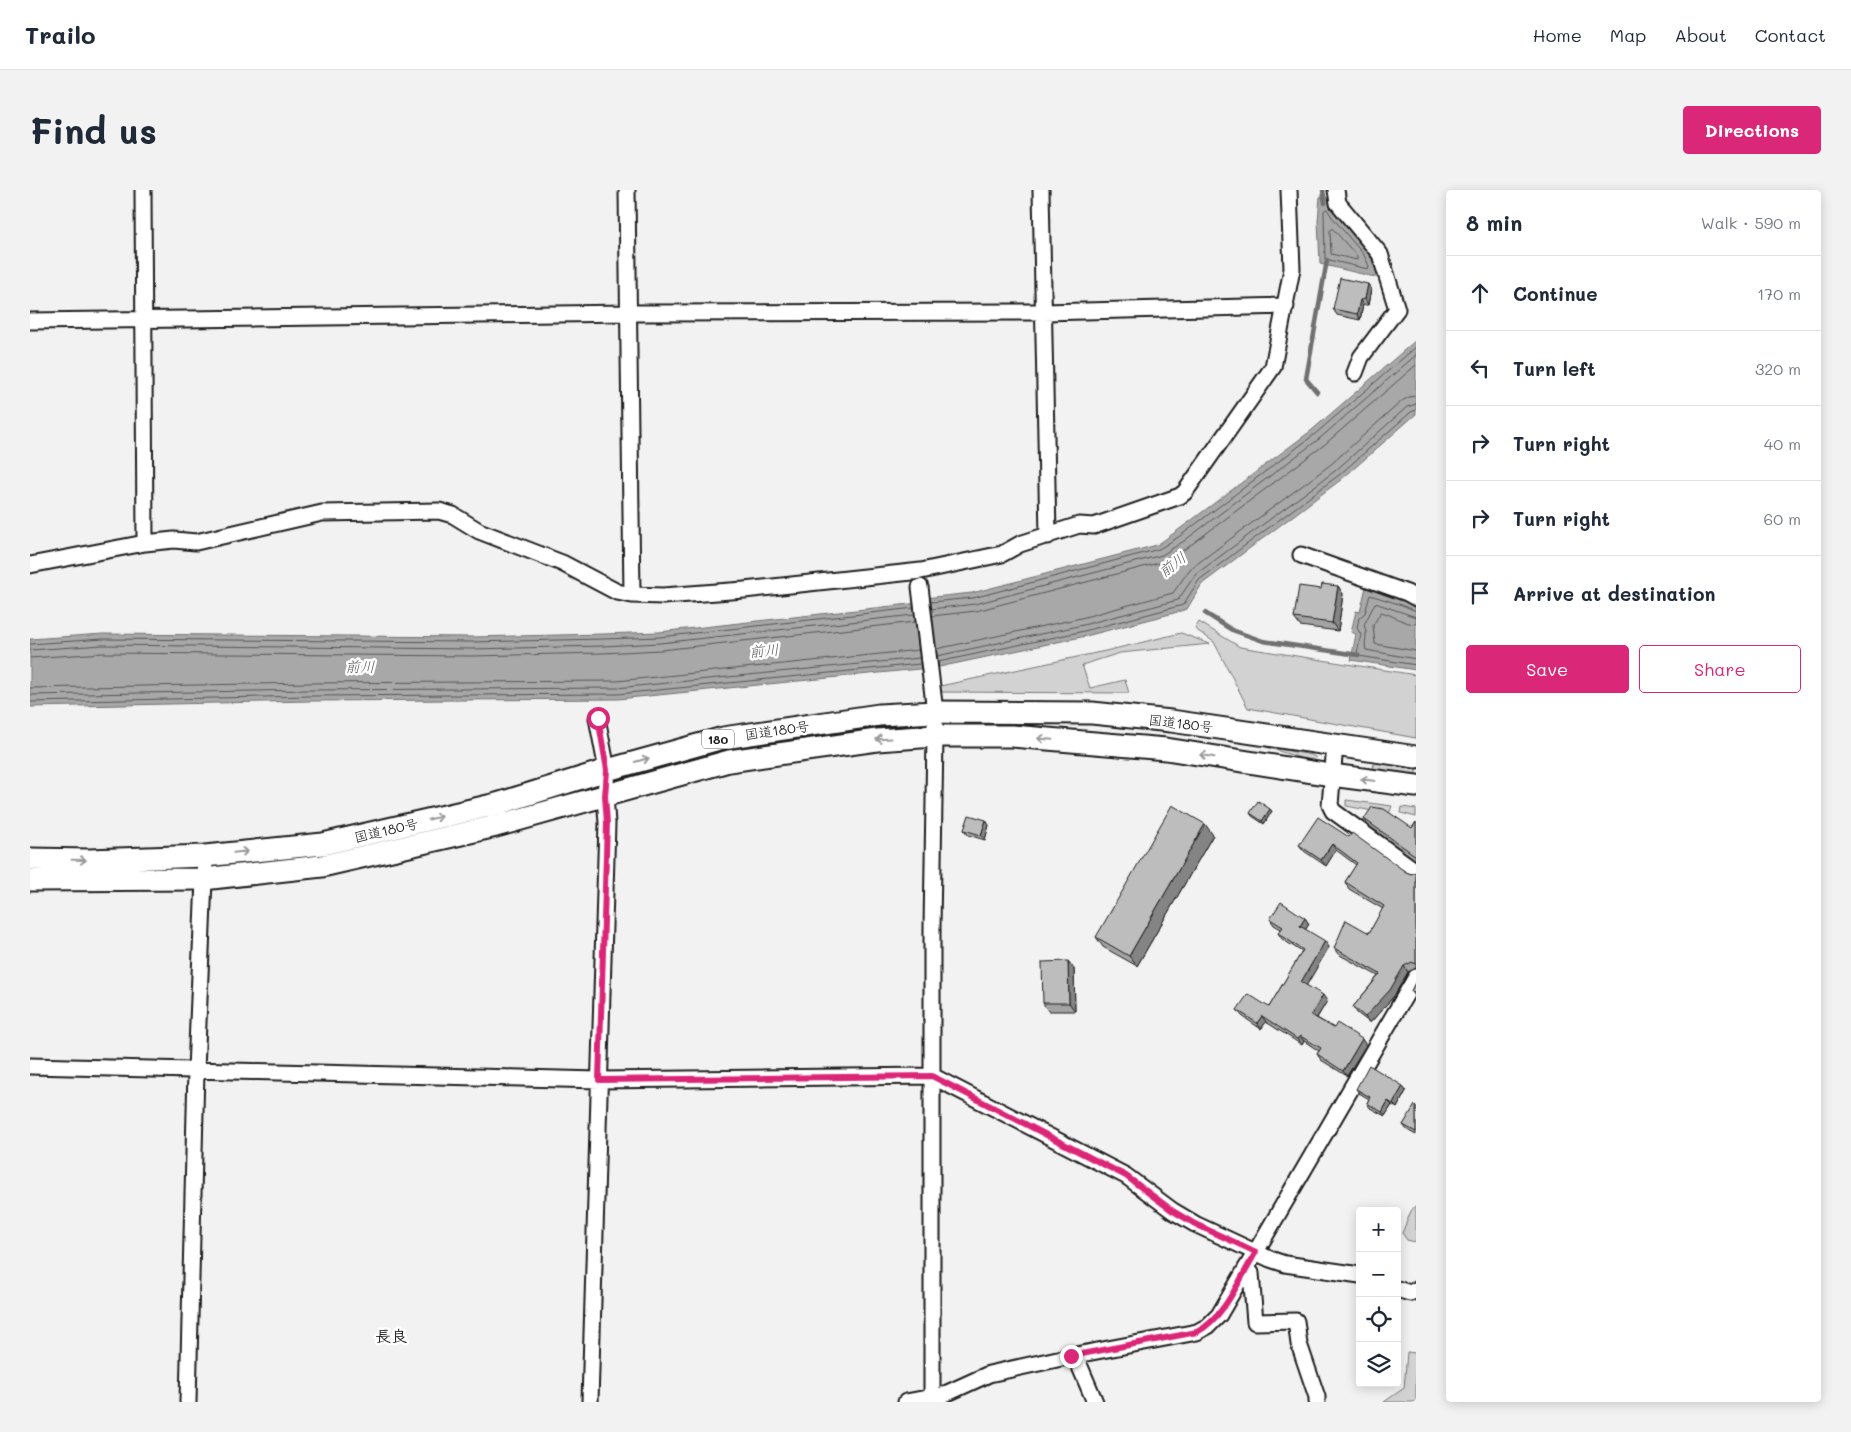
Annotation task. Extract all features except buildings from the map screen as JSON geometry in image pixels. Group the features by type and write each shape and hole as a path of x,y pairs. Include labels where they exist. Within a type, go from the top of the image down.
{"highway":[{"name":"国道180号","path":"30,859 89,860 205,856 323,844 498,804 607,770 723,738 879,715 935,712 1092,713 1171,721 1416,757"},
{"name":"国道180号","path":"30,880 203,879 322,866 496,826 729,761 877,740 935,736 1012,736 1166,750 1416,786"}],"street":[{"path":"143,190 145,544"},
{"path":"627,190 632,595"},
{"path":"1041,190 1048,536"},
{"path":"30,565 145,544 174,540 196,542 322,513 439,512 453,515 479,531 562,562 617,592 632,595 663,596 744,590 921,571 1002,554 1020,544 1079,525 1094,526 1180,496 1185,492 1273,367 1292,269 1289,190"},
{"path":"1336,190 1338,203 1380,254 1397,309 1361,357 1355,373"},
{"path":"30,321 629,313 1043,312 1286,306"},
{"path":"1301,555 1407,593 1416,598"},
{"path":"921,589 929,674 935,712 932,1076 939,1398"},
{"path":"590,1402 607,823 605,796 607,770 598,718"},
{"path":"1335,745 1330,805 1333,811 1416,871"},
{"path":"188,1402 196,1070 205,856"},
{"path":"906,1402 939,1398 989,1374 1075,1355 1197,1332 1208,1326 1219,1315 1416,977"},
{"path":"30,1066 599,1080 932,1076 1126,1176 1173,1211 1195,1224 1270,1259 1285,1264 1356,1274"},
{"path":"1246,1268 1251,1273 1255,1322 1296,1321 1299,1344 1317,1402"},
{"path":"1401,1290 1410,1293 1416,1290"},
{"path":"1075,1355 1095,1402"}],"shaded area":[{"path":"1199,622 1240,647 1416,675 1416,738 1248,708 1214,642 1195,629"},
{"path":"1181,633 1210,644 1120,653 1082,665 1090,688 1125,680 1129,693 936,692 936,689 940,686"},
{"path":"1266,747 1312,755 1316,758 1310,761"},
{"path":"1374,759 1416,766 1416,777 1373,772"},
{"path":"1346,800 1392,806 1389,814 1346,806"},
{"path":"1402,807 1416,809 1416,817 1401,813"},
{"path":"1416,1205 1415,1242 1407,1240 1402,1233 1411,1211"},
{"path":"1407,1352 1416,1353 1416,1402 1384,1402 1404,1388"}],"water":[{"path":"1320,197 1330,198 1336,214 1369,253 1379,278 1320,264 1318,221"},
{"name":"前川","path":"1416,340 1416,414 1342,479 1202,584 1187,609 1174,613 1086,636 939,667 618,699 310,701 30,707 30,639 103,634 472,637 659,632 919,603 925,598 972,593 1157,545 1312,430"},
{"path":"1366,587 1404,600 1416,607 1416,670 1351,660 1356,634 1351,632 1356,611 1360,612"}],"waterway":[{"path":"1323,190 1325,203"},
{"path":"1317,392 1306,379 1327,260"},
{"path":"1205,613 1232,630 1263,641 1358,655"}],"district":[{"name":"長良","path":"391,1335"}],"route":[{"path":"598,718 607,770 599,1080 932,1076 1126,1176 1173,1211 1195,1224 1256,1252 1219,1315 1208,1326 1197,1332 1071,1356"}]}
